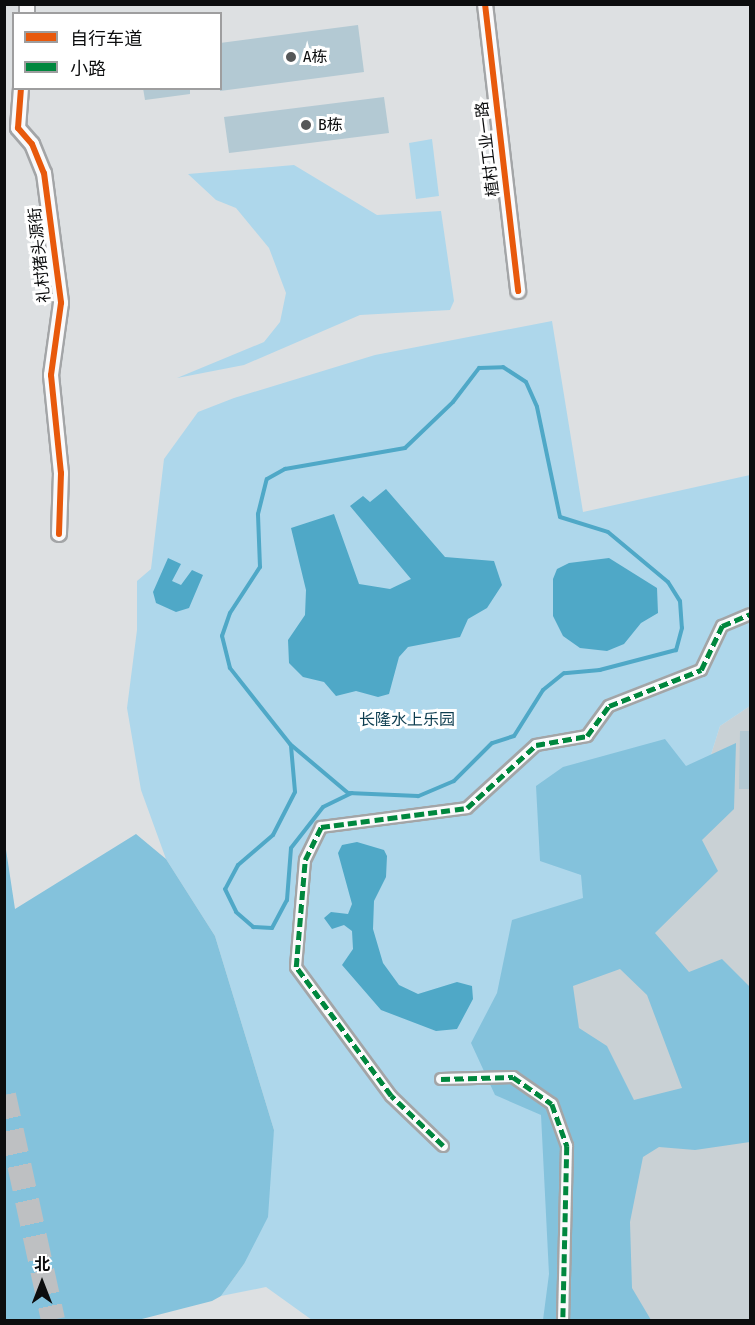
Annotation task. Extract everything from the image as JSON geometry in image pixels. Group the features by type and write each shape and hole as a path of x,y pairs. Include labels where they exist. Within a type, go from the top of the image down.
{"street":[{"name":"植村工业一路","path":"485,4 518,291"},
{"name":"礼村猪头源街","path":"21,90 18,128 32,144 44,173 61,303 51,375 61,473 59,534"},
{"path":"443,1146 391,1096 296,967 305,860 321,827 467,808 536,745 587,736 609,706 701,670 722,626 750,614"},
{"path":"441,1079 513,1077 552,1104 567,1146 563,1320"}],"shaded area":[{"path":"386,489 445,557 494,561 502,585 487,608 468,619 460,637 408,647 399,657 389,694 378,697 356,691 336,696 324,682 303,677 289,663 288,640 305,615 306,590 291,528 334,514 359,584 390,589 411,579 350,506 363,496 370,502"},
{"path":"168,558 181,564 172,581 181,585 192,570 203,575 189,608 176,612 156,603 153,592"},
{"path":"609,558 657,588 658,613 641,623 624,644 607,651 580,648 563,636 553,616 553,579 557,569 569,563"},
{"path":"750,706 750,1320 593,1320 558,977 710,758 720,726"},
{"path":"665,739 686,766 736,743 734,809 702,840 718,871 655,933 689,972 722,959 750,987 750,1142 695,1150 659,1147 643,1157 630,1222 632,1288 651,1320 543,1320 549,1274 541,1115 495,1095 471,1043 497,993 512,920 583,898 581,875 540,861 536,786 563,767","holes":["620,969 647,995 682,1088 634,1100 607,1046 579,1028 573,986"]},
{"path":"136,834 166,859 215,936 274,1130 268,1217 244,1264 221,1296 212,1301 138,1320 5,1320 5,843 15,909"},
{"path":"357,842 384,850 387,856 386,877 374,901 373,929 383,963 399,985 418,994 457,982 472,986 473,999 457,1029 436,1031 381,1010 342,965 353,949 352,931 344,925 332,929 324,918 331,912 348,914 352,904 338,853 342,845"}],"green space":[{"path":"432,139 439,196 416,199 409,143"},
{"path":"294,165 377,215 441,211 454,301 450,310 360,315 244,365 177,378 264,342 280,322 286,293 269,248 236,208 216,200 188,174"},
{"name":"长隆水上乐园","path":"552,321 583,512 750,475 750,706 720,726 710,758 558,977 593,1320 312,1320 266,1287 221,1296 244,1264 274,1130 215,936 166,859 141,790 127,708 137,630 137,581 151,569 164,459 198,412 234,398 375,355"}],"building":[{"name":"A栋","path":"358,25 364,72 220,91 222,90 222,43"},
{"path":"143,90 190,90 190,94 145,100"},
{"name":"B栋","path":"384,97 389,133 229,153 224,117"},
{"path":"740,731 750,731 750,789 739,789"}],"waterway":[{"path":"503,367 526,382 537,407 560,517 608,532 668,582 680,601 682,628 676,650 600,670 564,673 543,690 514,736 492,743 454,781 418,796 348,793 290,744 230,668 222,636 230,613 260,567 258,514 267,479 285,469 405,448 453,402 479,368 503,367"},
{"path":"291,746 295,792 273,835 238,865 225,889 236,912 253,927 272,928 287,900 291,848 323,807 352,793"}],"tunnel":[{"path":"4,1095 53,1320"}],"marked path":[{"path":"443,1146 391,1096 296,967 305,860 321,827 467,808 536,745 587,736 609,706 701,670 722,626 750,614"},
{"path":"441,1079 513,1077 552,1104 567,1146 563,1320"}],"cycle path":[{"path":"485,4 518,291"},
{"path":"21,90 18,128 32,144 44,173 61,303 51,375 61,473 59,534"}],"place":[{"name":"A栋","path":"291,57"},
{"name":"B栋","path":"306,125"}]}
